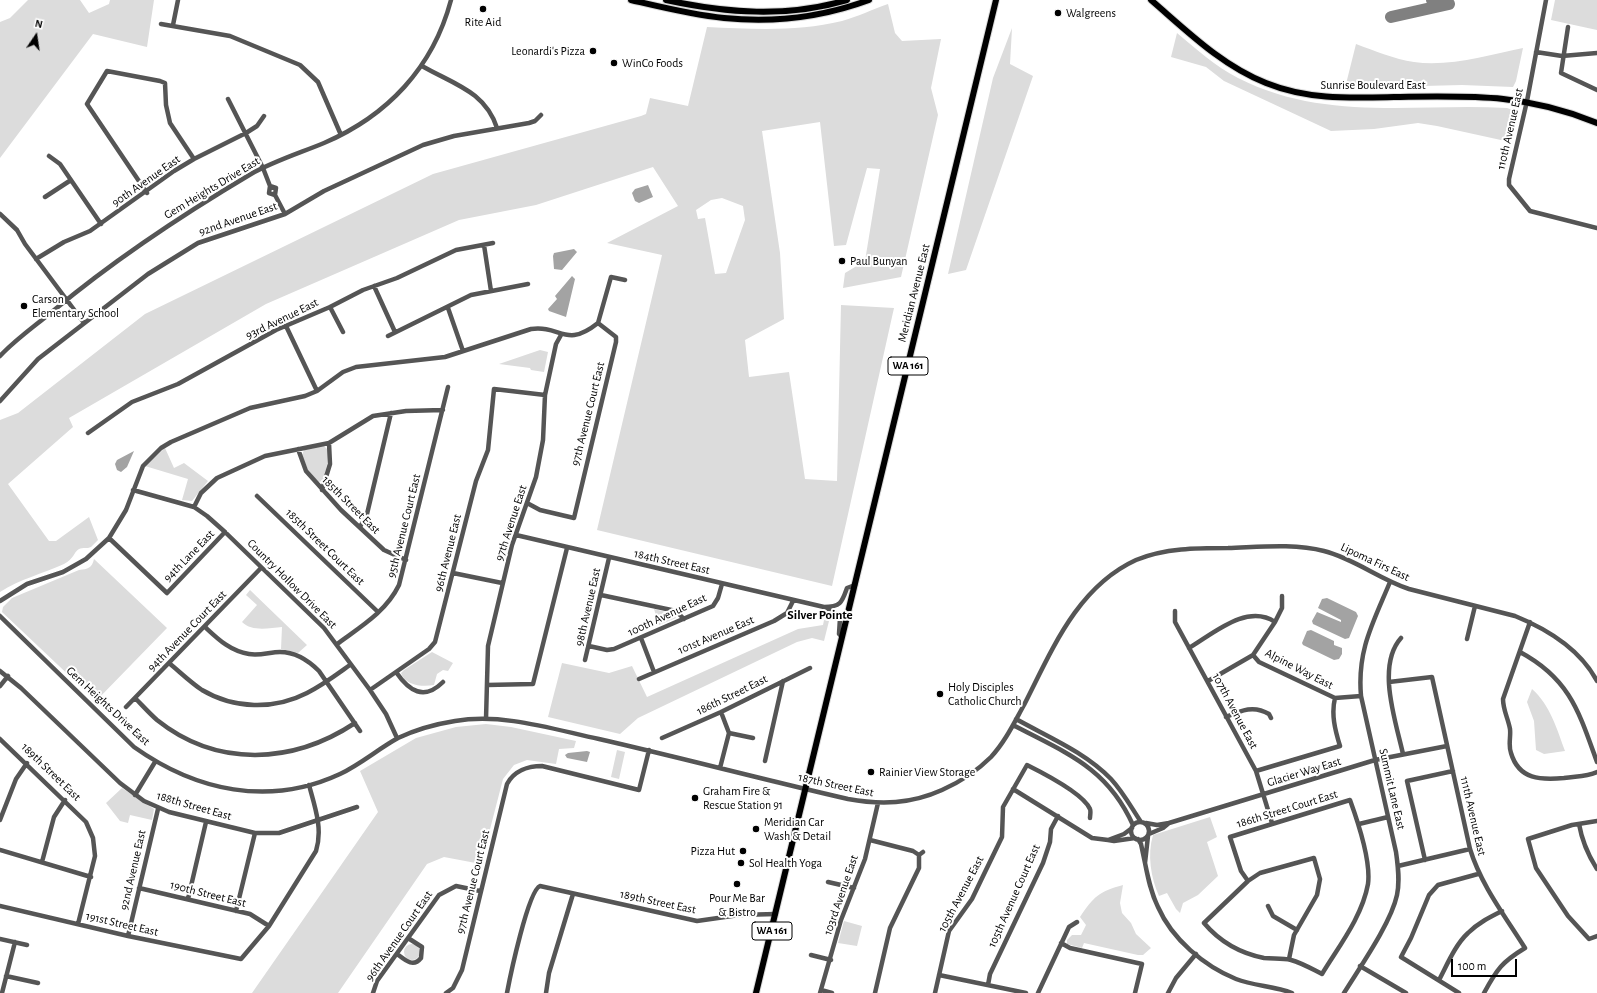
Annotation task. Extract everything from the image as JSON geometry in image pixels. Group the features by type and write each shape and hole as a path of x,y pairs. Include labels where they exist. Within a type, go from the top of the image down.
{"main road":[{"path":"631,0 700,14 748,19 800,17 832,12 869,0"},
{"path":"666,0 722,11 762,12 808,8 847,0"},
{"path":"858,4 864,0"},
{"name":"Meridian Avenue East","path":"842,637 996,0"},
{"name":"Sunrise Boulevard East","path":"1151,0 1218,57 1254,78 1290,91 1332,98 1499,97 1527,101 1568,112 1597,123"},
{"name":"WA 161","path":"756,993 842,637"}],"street":[{"path":"173,25 178,0"},
{"name":"Gem Heights Drive East","path":"0,356 66,299 133,250 213,197 263,168 341,135 367,120 391,102 407,86 422,66 439,35 451,0"},
{"name":"110th Avenue East","path":"1546,0 1509,185 1530,211 1597,228"},
{"path":"161,24 230,36 300,65 318,82 341,135"},
{"path":"1568,26 1562,56 1561,73 1597,90"},
{"path":"1536,52 1562,56 1597,53"},
{"path":"422,66 470,91 481,99 490,111 497,128"},
{"path":"147,193 87,104 107,71 160,80 165,83 166,105 170,123 194,159"},
{"path":"228,99 263,168 270,186 270,193 275,195 284,214"},
{"name":"92nd Avenue East","path":"0,401 38,359 148,274 188,249 208,240 284,214 324,190 423,145 444,138 535,121 541,114"},
{"name":"90th Avenue East","path":"36,259 101,224 147,193 174,171 257,126 264,116"},
{"path":"49,156 60,164 101,224"},
{"path":"45,197 71,180"},
{"path":"0,214 17,230 36,259 84,323"},
{"name":"93rd Avenue East","path":"88,433 132,402 178,384 286,326 374,286 397,278 456,250 493,243"},
{"path":"484,245 491,291"},
{"path":"0,600 27,584 63,572 86,559 109,538 119,523 143,466 153,454 171,442 250,408 305,396 317,391 343,372 356,368 374,364 445,357 530,329 545,328 561,335 573,336 584,333 598,323 611,277 625,280"},
{"path":"388,336 448,308 471,295 528,284"},
{"path":"374,286 395,332"},
{"path":"330,307 342,332"},
{"path":"448,308 463,351"},
{"name":"97th Avenue Court East","path":"528,503 540,510 574,518 616,342 616,336 598,323"},
{"path":"286,326 317,391"},
{"name":"97th Avenue East","path":"486,719 488,646 502,583 516,535 528,503 540,458 545,395 553,356 561,335"},
{"name":"95th Avenue Court East","path":"337,644 389,603 395,594 403,575 448,387"},
{"name":"96th Avenue East","path":"370,690 429,649 435,642 476,481 488,450 494,389 545,395"},
{"path":"194,507 201,493 217,478 265,456 329,443 373,416 391,413 443,410"},
{"path":"360,528 367,514 391,413"},
{"path":"322,490 330,464 329,443"},
{"name":"185th Street East","path":"298,449 306,471 322,490 384,550 406,560"},
{"name":"Country Hollow Drive East","path":"133,490 194,507 225,532 324,628 386,714 397,738"},
{"name":"185th Street Court East","path":"257,496 378,612"},
{"name":"94th Lane East","path":"109,538 167,593 225,532"},
{"name":"184th Street East","path":"516,535 793,601 824,607 834,612 840,618 839,634 842,637"},
{"name":"Lipoma Firs East","path":"1164,552 1191,549 1301,547 1323,550 1344,556 1390,582 1409,590 1515,616 1530,622 1566,644 1596,678"},
{"path":"487,685 533,684 567,548"},
{"name":"187th Street East","path":"514,721 649,750 848,799 878,803 914,799 933,794 962,780 991,757 1013,725 1057,640 1082,602 1109,576 1136,560 1164,552"},
{"name":"98th Avenue East","path":"585,660 610,558"},
{"name":"94th Avenue Court East","path":"126,707 261,568"},
{"path":"453,573 502,583"},
{"name":"Summit Lane East","path":"1344,993 1393,909 1398,894 1398,866 1361,696 1361,659 1364,645 1390,582"},
{"name":"100th Avenue East","path":"589,646 607,650 641,638 712,606 718,598 722,584"},
{"path":"824,607 834,607 840,603 847,588 855,585"},
{"path":"601,595 676,611 684,619"},
{"path":"1208,681 1253,655 1275,622 1282,608 1282,596"},
{"name":"101st Avenue East","path":"639,680 654,672 774,621 787,613 793,601"},
{"path":"1467,639 1474,606"},
{"name":"107th Avenue East","path":"1175,611 1175,622 1256,771 1272,823"},
{"path":"1189,648 1231,623 1248,616 1259,615 1269,617 1275,622"},
{"name":"Gem Heights Drive East","path":"0,616 126,739 155,762 190,779 222,788 268,791 309,785 340,774 397,738 442,723 486,719 514,721"},
{"path":"1530,622 1503,699 1503,708 1510,727 1511,754 1515,763 1526,774 1542,780 1589,775 1597,772"},
{"path":"204,627 224,644 242,652 260,655 280,652 296,656 312,664 327,682 360,731"},
{"path":"641,638 654,672"},
{"path":"1401,638 1394,646 1390,668 1389,688 1403,754"},
{"path":"1520,652 1547,669 1559,681 1580,717 1597,762"},
{"name":"Alpine Way East","path":"1253,655 1259,662 1335,698 1361,696"},
{"path":"169,663 190,682 203,690 228,701 260,705 292,700 327,682 350,665"},
{"name":"186th Street East","path":"662,738 721,712 810,668"},
{"name":"188th Street East","path":"0,671 8,676 120,783 135,795 158,809 255,833 279,833 357,807"},
{"path":"396,672 407,687 419,692 434,690 443,682"},
{"path":"0,686 8,676"},
{"name":"111th Avenue East","path":"1390,682 1432,677 1470,849 1478,874 1525,948 1507,959 1496,972 1484,993"},
{"path":"765,761 783,681"},
{"path":"135,698 157,719 186,738 202,745 240,754 279,754 294,752 334,737 355,723"},
{"path":"1256,771 1340,746 1334,720 1333,705 1335,698"},
{"path":"1226,717 1246,709 1256,708 1269,714 1271,718"},
{"path":"720,768 729,733 721,712"},
{"path":"1016,719 1076,752 1099,768 1120,790 1143,823 1149,828 1145,863"},
{"path":"1013,725 1070,755 1095,772 1118,796 1133,826 1132,834 1141,844 1148,880 1158,907 1178,937 1196,954 1220,971 1237,979 1292,993"},
{"path":"729,733 753,738"},
{"name":"189th Street East","path":"0,739 27,763 86,822 95,845 91,877"},
{"name":"Glacier Way East","path":"1143,823 1157,825 1169,823 1375,760 1447,746"},
{"name":"97th Avenue Court East","path":"446,993 453,988 462,970 507,784 516,773 528,768 542,766 639,790 649,750"},
{"path":"135,795 155,762"},
{"path":"0,820 16,779 27,763"},
{"name":"105th Avenue East","path":"935,993 949,931 972,899 1002,837 1003,807 1027,765 1078,795 1090,809 1090,818"},
{"path":"1425,860 1407,781 1453,771"},
{"path":"270,926 316,851 319,834 318,820 309,785"},
{"path":"1013,789 1092,838 1114,841 1136,839 1143,840 1148,835"},
{"path":"42,862 54,816 65,800"},
{"name":"186th Street Court East","path":"1248,881 1241,871 1230,837 1350,800 1359,824"},
{"name":"103rd Avenue East","path":"821,992 841,920 860,874 870,840 878,803"},
{"name":"92nd Avenue East","path":"128,936 158,809"},
{"name":"105th Avenue Court East","path":"988,985 990,974 1043,863 1050,842 1051,829 1058,816"},
{"path":"1289,960 1291,943 1317,895 1320,879 1314,858 1260,873 1248,881 1204,923 1225,943 1245,953 1264,958 1289,960 1301,963 1322,974 1357,916 1368,883 1368,868 1359,824 1388,817"},
{"path":"1597,821 1572,825 1528,839 1536,868 1568,916 1578,925 1589,939 1597,936"},
{"path":"188,899 206,822"},
{"path":"1108,840 1124,834 1133,826 1143,823"},
{"name":"Glacier Way East","path":"1148,835 1163,828 1169,823"},
{"path":"1579,824 1581,837 1597,869"},
{"path":"236,911 255,833"},
{"path":"870,840 913,851 919,855"},
{"path":"1398,866 1470,849"},
{"path":"0,850 91,877 78,924"},
{"path":"919,855 923,852"},
{"path":"876,993 890,928 919,868 919,855"},
{"path":"1460,993 1400,957 1411,938 1429,895 1438,885 1478,874"},
{"path":"828,882 854,888"},
{"name":"96th Avenue Court East","path":"373,993 377,981 439,896 456,886 480,891"},
{"name":"189th Street East","path":"507,993 523,924 536,888 544,886 697,922 739,915 776,914"},
{"name":"190th Street East","path":"139,888 250,914 270,926"},
{"path":"546,993 549,973 573,894"},
{"name":"191st Street East","path":"0,906 128,936 241,959 270,926"},
{"path":"1268,906 1273,916 1297,930"},
{"path":"1439,980 1454,952 1467,933 1482,922 1502,911"},
{"path":"1038,993 1069,927 1078,922"},
{"path":"397,954 412,964 416,963 422,958 422,947 408,938"},
{"path":"0,939 27,945"},
{"path":"2,993 15,942"},
{"path":"1061,943 1070,948 1142,964 1135,993"},
{"path":"1168,993 1176,978 1196,954"},
{"path":"811,955 831,960"},
{"path":"1360,966 1406,993"},
{"path":"940,974 1026,993"},
{"path":"6,976 38,983"},
{"path":"821,992 832,993"}],"shaded area":[{"path":"28,0 80,0 89,13 109,4 110,0 154,0 147,47 93,34 0,158 0,22 10,18"},
{"path":"1555,0 1597,0 1597,30 1551,20"},
{"path":"888,4 895,33 902,41 941,39 931,88 938,115 901,277 843,288 845,273 865,261 880,169 867,168 846,245 834,246 820,122 762,131 780,253 784,319 745,340 749,377 789,372 805,479 837,481 841,305 894,308 832,586 597,530 662,255 607,243 678,206 653,167 536,205 459,220 266,304 69,418 73,427 8,484 49,541 56,541 89,517 98,540 91,547 79,549 70,560 64,564 23,580 0,592 0,420 18,413 145,314 433,174 641,116 646,114 650,98 688,106 707,27 774,29 809,27 842,21","holes":["722,198 743,206 745,220 726,273 715,274 705,218 698,219 696,210 711,200"]},
{"path":"1012,28 1010,64 1033,76 966,270 948,274 993,78"},
{"path":"1177,33 1214,63 1238,78 1270,92 1303,101 1337,106 1370,108 1507,108 1513,110 1515,117 1511,139 1510,142 1418,123 1374,129 1331,131 1224,81 1206,67 1171,57"},
{"path":"1356,44 1399,59 1427,63 1469,60 1523,48 1516,81 1513,87 1462,85 1345,88"},
{"path":"648,185 653,197 639,203 635,201 632,193 635,189"},
{"path":"574,249 577,252 562,270 554,269 554,253"},
{"path":"572,276 575,279 566,317 549,311 548,309 557,299 555,296"},
{"path":"540,350 548,352 544,372 531,370 530,368 499,364"},
{"path":"324,446 328,450 327,465 323,481 318,482 308,470 302,455 304,450"},
{"path":"165,448 174,468 184,463 208,481 192,501 182,500 188,479 145,466"},
{"path":"134,451 127,467 121,472 117,470 115,464 117,460"},
{"path":"94,559 167,628 96,701 2,612 3,607 12,598 87,568 91,566"},
{"path":"250,590 307,645 298,653 281,649 282,627 256,628 242,622 257,605 246,595"},
{"path":"1327,598 1356,612 1358,616 1349,638 1345,639 1313,624 1312,621 1317,612 1341,622 1341,620 1318,608 1322,599"},
{"path":"654,609 674,614 676,618 659,625"},
{"path":"824,620 829,621 824,641 812,638 797,642 638,718 620,734 548,717 562,663 609,673 632,666 647,697 798,629 823,625"},
{"path":"1311,630 1334,641 1334,645 1342,648 1342,654 1339,659 1334,660 1303,645 1302,643 1307,631"},
{"path":"432,652 453,663 448,671 443,670 437,674 434,685 420,686 406,681 401,673"},
{"path":"1532,689 1544,702 1556,726 1565,751 1544,754 1536,750 1534,721 1527,702"},
{"path":"486,724 511,727 576,741 574,748 559,749 556,764 527,760 514,765 503,779 481,864 444,857 427,864 338,993 252,993 378,812 360,771 416,738 456,727"},
{"path":"617,750 625,752 619,779 611,777"},
{"path":"590,752 587,762 567,758 565,755 568,753"},
{"path":"122,788 154,809 152,820 130,815 128,823 120,821 106,803"},
{"path":"1210,817 1217,837 1207,842 1218,876 1198,895 1183,903 1180,913 1167,893 1159,896 1156,889 1150,858 1153,835"},
{"path":"1123,885 1120,903 1122,913 1131,923 1136,934 1151,948 1143,955 1138,955 1084,943 1082,948 1067,944 1067,940 1072,935 1081,935 1086,925 1080,917 1089,904 1103,892"},
{"path":"844,921 862,926 857,946 838,943"},
{"path":"409,944 415,944 420,949 418,958 415,960 409,960 404,955 404,949"}],"taxiway":[{"path":"1391,17 1449,4 1432,0"}],"place":[{"name":"Rite Aid","path":"483,9"},
{"name":"Walgreens","path":"1058,13"},
{"name":"Leonardi's Pizza","path":"593,51"},
{"name":"WinCo Foods","path":"614,63"},
{"name":"Paul Bunyan","path":"842,261"},
{"name":"Carson Elementary School","path":"24,306"},
{"name":"Holy Disciples Catholic Church","path":"940,694"},
{"name":"Rainier View Storage","path":"871,772"},
{"name":"Graham Fire & Rescue Station 91","path":"695,798"},
{"name":"Meridian Car Wash & Detail","path":"756,829"},
{"name":"Pizza Hut","path":"743,851"},
{"name":"Sol Health Yoga","path":"741,863"},
{"name":"Pour Me Bar & Bistro","path":"737,884"}],"district":[{"name":"Silver Pointe","path":"820,615"}]}
